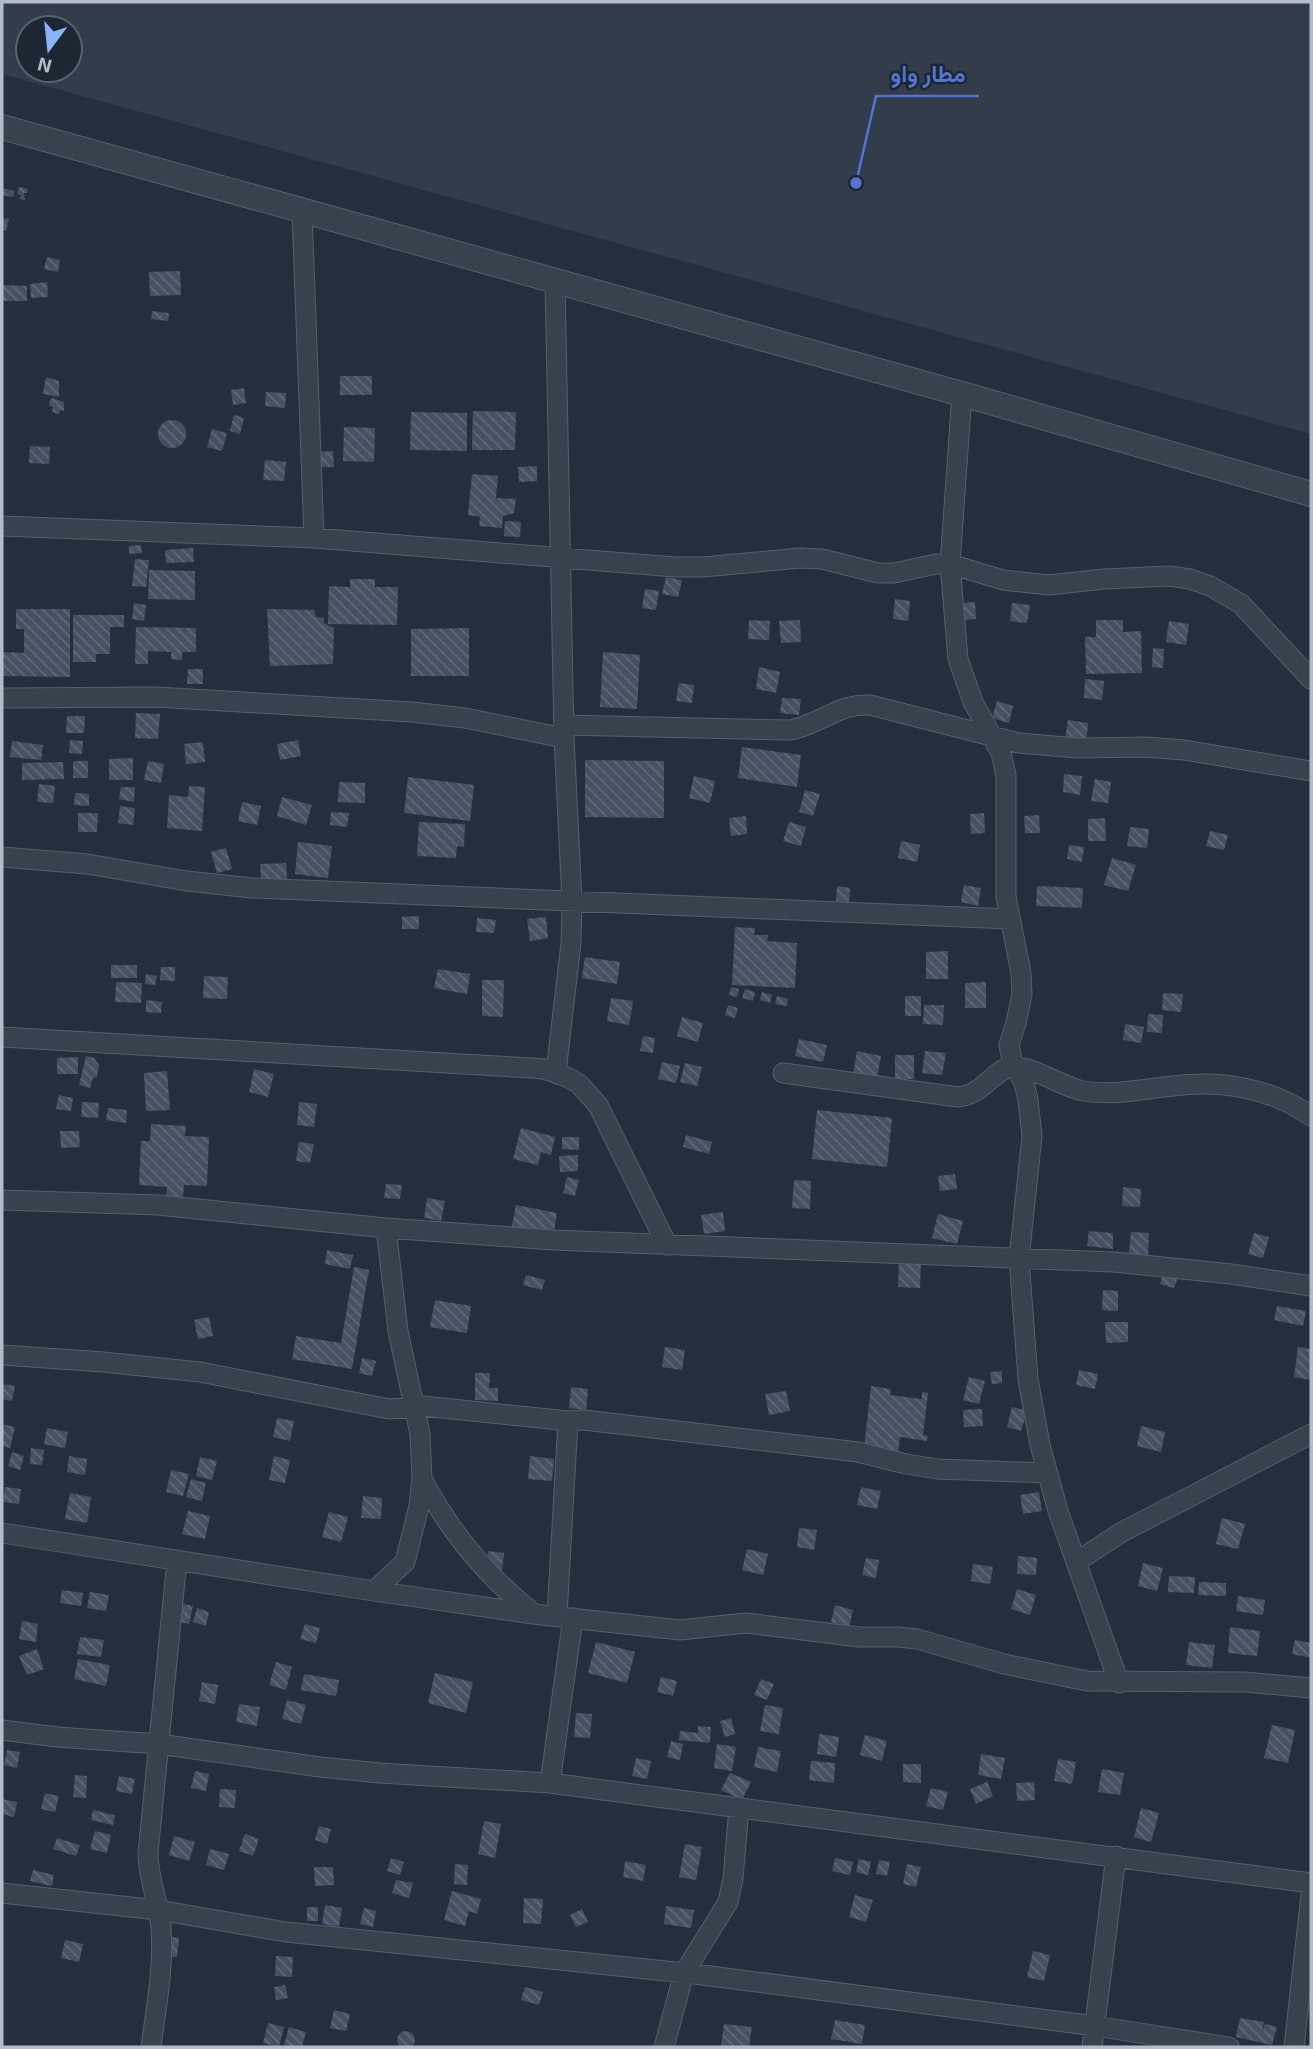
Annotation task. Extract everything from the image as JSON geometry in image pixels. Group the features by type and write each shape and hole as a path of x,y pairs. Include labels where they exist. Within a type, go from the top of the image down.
{"street":[{"path":"2,127 1311,494"},
{"path":"302,211 314,538"},
{"path":"555,281 559,559 572,901 571,943 556,1072"},
{"path":"962,394 950,564 958,659 973,702 1001,752 1006,775 1006,897 1021,973 1020,1009 1009,1045 1028,1100 1032,1136 1019,1259 1028,1379 1047,1472 1119,1683"},
{"path":"2,526 314,538 642,566 703,567 800,558 822,559 878,573 894,573 936,564 950,564 1003,580 1049,585 1104,579 1190,579 1210,586 1241,604 1311,679"},
{"path":"2,698 156,697 412,712 564,732 790,730 814,723 836,710 870,705 995,738 1056,747 1146,747 1184,750 1311,771"},
{"path":"2,857 87,864 230,886 1010,919"},
{"path":"2,1037 531,1068 556,1072 579,1084 598,1105 667,1245"},
{"path":"783,1073 958,1097 976,1093 1002,1070 1017,1067 1081,1090 1125,1093 1195,1084 1219,1084 1258,1091 1288,1102 1311,1116"},
{"path":"1288,1102 1311,1098"},
{"path":"2,1200 158,1205 386,1228 554,1240 1114,1262 1311,1286"},
{"path":"374,1591 405,1562 414,1532 422,1479 421,1446 398,1331 386,1228"},
{"path":"2,1355 188,1371 389,1409 415,1407 568,1421 584,1420 858,1452 938,1469 1047,1472"},
{"path":"550,1783 565,1617 568,1421"},
{"path":"1076,1562 1122,1532 1311,1434"},
{"path":"422,1479 442,1515 472,1557 533,1614"},
{"path":"2,1532 533,1614 680,1630 746,1623 859,1637 898,1637 1087,1681 1245,1682 1311,1688"},
{"path":"151,2047 162,1951 148,1853 177,1560"},
{"path":"2,1730 159,1744 356,1771 550,1783 1311,1883"},
{"path":"664,2047 684,1973 728,1902 733,1879 738,1807"},
{"path":"1092,2047 1116,1856"},
{"path":"2,1893 158,1910 286,1932 684,1973 1095,2026 1229,2047"},
{"path":"1294,2047 1311,1895"}],"shaded area":[{"path":"2,2 1311,2 1311,434 38,84 84,84 84,14 14,14 14,77 2,74"}],"building":[{"path":"19,187 28,189 27,193 24,193 25,200 20,199 21,195 17,194"},
{"path":"2,188 14,191 13,197 2,195"},
{"path":"2,218 9,219 6,231 2,230"},
{"path":"47,257 60,260 58,272 44,269"},
{"path":"180,271 181,295 150,296 149,272"},
{"path":"47,282 48,297 31,298 30,284"},
{"path":"2,285 27,286 27,301 2,301"},
{"path":"152,311 169,313 168,321 151,319"},
{"path":"340,376 372,376 372,395 340,395"},
{"path":"46,377 59,381 59,397 43,394"},
{"path":"244,388 246,403 233,405 231,390"},
{"path":"266,392 286,393 285,408 265,406"},
{"path":"52,398 64,402 64,411 60,410 59,414 52,412 53,407 49,402"},
{"path":"473,411 516,412 515,450 472,450"},
{"path":"411,412 467,413 467,451 410,450"},
{"path":"234,415 244,418 240,434 230,431"},
{"path":"172,420 182,424 186,434 182,444 172,448 162,444 158,434 162,424"},
{"path":"344,427 375,428 374,462 343,461"},
{"path":"212,429 227,433 222,451 207,447"},
{"path":"30,446 50,447 49,464 29,463"},
{"path":"333,451 334,467 318,467 317,452"},
{"path":"265,460 286,462 284,481 263,480"},
{"path":"537,466 537,481 519,482 518,467"},
{"path":"472,474 498,476 496,498 516,499 514,513 503,516 502,528 479,526 480,517 468,515"},
{"path":"505,521 521,522 520,537 504,536"},
{"path":"141,545 142,553 129,554 129,546"},
{"path":"193,548 194,562 166,563 165,550"},
{"path":"135,559 149,560 146,587 132,586"},
{"path":"149,570 195,571 195,600 148,599"},
{"path":"666,577 682,580 678,597 662,594"},
{"path":"350,579 375,579 375,587 398,587 397,625 328,624 329,586 350,587"},
{"path":"645,589 659,591 656,610 642,608"},
{"path":"895,599 910,601 908,621 893,619"},
{"path":"975,602 976,619 962,620 961,603"},
{"path":"134,603 146,605 144,621 132,619"},
{"path":"1012,603 1030,605 1027,623 1010,621"},
{"path":"16,609 70,609 70,677 2,676 2,652 24,653 24,629 16,629"},
{"path":"267,609 314,610 316,617 324,618 324,623 334,628 333,664 270,666"},
{"path":"73,615 124,615 124,627 110,627 110,654 96,654 96,662 73,662"},
{"path":"749,620 770,621 769,640 748,639"},
{"path":"800,620 801,642 781,643 779,621"},
{"path":"1096,620 1123,620 1123,632 1141,631 1142,673 1086,674 1085,637 1096,637"},
{"path":"1169,621 1189,624 1186,645 1166,642"},
{"path":"136,627 196,628 196,652 182,652 182,660 171,659 171,652 148,651 148,664 135,664"},
{"path":"469,628 469,676 411,676 411,629"},
{"path":"1153,648 1164,649 1163,668 1152,667"},
{"path":"603,652 640,655 637,709 600,707"},
{"path":"759,667 780,672 776,693 756,689"},
{"path":"188,669 203,669 203,684 187,684"},
{"path":"1085,679 1104,681 1102,700 1084,698"},
{"path":"679,683 694,685 692,703 676,701"},
{"path":"782,698 801,699 799,715 780,713"},
{"path":"997,701 1013,706 1009,723 992,718"},
{"path":"136,713 160,714 158,739 135,738"},
{"path":"67,716 85,716 84,733 66,733"},
{"path":"1068,720 1088,723 1086,744 1065,741"},
{"path":"70,740 83,741 82,754 69,753"},
{"path":"298,740 301,756 280,760 277,744"},
{"path":"12,741 43,745 41,760 10,757"},
{"path":"203,742 205,762 186,764 184,744"},
{"path":"742,747 801,755 797,787 738,778"},
{"path":"133,758 133,780 109,780 109,759"},
{"path":"585,760 664,761 664,818 585,817"},
{"path":"73,761 88,761 88,778 73,778"},
{"path":"148,761 164,764 161,783 144,780"},
{"path":"63,762 64,779 22,780 22,763"},
{"path":"1064,774 1082,776 1080,795 1063,792"},
{"path":"694,776 715,781 710,803 689,798"},
{"path":"408,777 474,785 470,821 404,813"},
{"path":"1095,779 1111,782 1108,803 1091,801"},
{"path":"339,782 365,783 365,803 338,802"},
{"path":"39,784 55,786 53,803 37,802"},
{"path":"189,786 205,787 202,831 167,828 169,795 188,797"},
{"path":"121,787 135,787 134,802 119,799"},
{"path":"805,790 820,794 813,816 799,812"},
{"path":"75,793 89,794 89,806 74,805"},
{"path":"282,797 312,805 306,825 277,816"},
{"path":"242,802 261,806 257,825 238,821"},
{"path":"120,806 135,808 133,825 118,823"},
{"path":"331,812 349,813 347,827 330,825"},
{"path":"78,813 98,813 97,832 78,832"},
{"path":"984,813 985,833 971,834 970,814"},
{"path":"1039,815 1040,833 1025,833 1024,816"},
{"path":"746,816 747,834 731,836 729,818"},
{"path":"1105,818 1106,841 1088,841 1088,819"},
{"path":"419,822 465,824 464,847 457,846 456,858 417,856"},
{"path":"789,822 806,827 801,846 783,841"},
{"path":"1130,827 1149,829 1147,848 1127,846"},
{"path":"1210,831 1228,835 1224,850 1206,846"},
{"path":"901,841 920,845 917,862 898,858"},
{"path":"298,842 332,846 328,878 295,874"},
{"path":"1069,845 1084,847 1082,862 1067,859"},
{"path":"226,848 232,869 217,873 211,852"},
{"path":"1112,858 1136,865 1128,891 1104,885"},
{"path":"286,863 287,879 261,879 260,864"},
{"path":"964,885 981,888 978,906 961,902"},
{"path":"837,886 850,888 849,902 836,901"},
{"path":"1037,886 1083,888 1082,908 1036,906"},
{"path":"419,916 419,929 402,929 402,917"},
{"path":"546,917 548,938 530,941 527,919"},
{"path":"477,918 496,920 494,933 476,932"},
{"path":"735,927 755,928 754,935 768,935 767,941 797,943 795,988 732,985"},
{"path":"948,951 948,979 926,979 926,952"},
{"path":"585,957 620,962 617,984 582,978"},
{"path":"111,965 137,965 137,978 111,978"},
{"path":"161,967 175,967 175,981 160,980"},
{"path":"438,969 470,974 467,994 434,988"},
{"path":"146,974 157,976 155,985 145,984"},
{"path":"204,976 228,977 227,999 203,998"},
{"path":"482,980 504,980 503,1017 482,1016"},
{"path":"116,982 142,983 141,1003 115,1002"},
{"path":"986,982 986,1008 965,1008 965,983"},
{"path":"731,987 739,989 737,997 729,995"},
{"path":"745,989 755,992 753,1001 742,998"},
{"path":"762,992 772,995 770,1003 760,1000"},
{"path":"1163,993 1183,994 1181,1012 1162,1010"},
{"path":"777,996 788,999 787,1006 775,1004"},
{"path":"905,996 921,996 921,1016 905,1016"},
{"path":"611,998 633,1001 629,1025 607,1021"},
{"path":"146,1000 162,1002 161,1013 146,1012"},
{"path":"728,1005 738,1008 735,1018 725,1015"},
{"path":"924,1005 944,1005 943,1025 923,1024"},
{"path":"1148,1014 1163,1015 1162,1033 1147,1032"},
{"path":"682,1017 703,1023 698,1042 677,1036"},
{"path":"1125,1024 1144,1027 1141,1043 1123,1040"},
{"path":"643,1036 655,1038 653,1053 640,1051"},
{"path":"799,1039 827,1045 823,1062 795,1056"},
{"path":"857,1051 881,1056 877,1078 853,1073"},
{"path":"925,1051 946,1053 942,1075 922,1073"},
{"path":"895,1055 914,1055 914,1079 895,1079"},
{"path":"86,1056 94,1058 99,1065 97,1077 93,1078 90,1088 79,1085"},
{"path":"78,1057 78,1074 57,1074 57,1058"},
{"path":"662,1062 680,1066 676,1083 658,1079"},
{"path":"685,1063 702,1067 697,1086 680,1082"},
{"path":"254,1069 274,1074 268,1097 249,1092"},
{"path":"167,1071 170,1110 146,1111 144,1073"},
{"path":"59,1095 73,1098 71,1111 56,1109"},
{"path":"82,1102 99,1103 98,1118 81,1117"},
{"path":"299,1102 317,1104 314,1127 297,1125"},
{"path":"108,1108 127,1110 126,1123 106,1120"},
{"path":"817,1110 892,1118 887,1167 812,1159"},
{"path":"151,1124 186,1126 185,1136 209,1137 207,1186 184,1185 183,1198 166,1197 167,1187 139,1185 141,1141 150,1141"},
{"path":"521,1128 555,1137 551,1155 541,1152 538,1165 513,1159"},
{"path":"60,1131 79,1131 80,1147 61,1148"},
{"path":"686,1135 712,1142 709,1154 683,1147"},
{"path":"562,1137 579,1137 579,1150 562,1149"},
{"path":"299,1142 314,1144 310,1163 296,1161"},
{"path":"578,1155 578,1171 560,1172 559,1156"},
{"path":"955,1174 957,1189 940,1191 938,1176"},
{"path":"567,1177 579,1180 575,1196 563,1193"},
{"path":"794,1180 811,1181 810,1209 792,1208"},
{"path":"386,1184 402,1185 400,1199 384,1198"},
{"path":"1123,1187 1141,1189 1140,1207 1122,1206"},
{"path":"427,1198 445,1201 441,1221 424,1218"},
{"path":"516,1205 557,1213 553,1238 511,1230"},
{"path":"723,1212 725,1231 704,1234 701,1215"},
{"path":"938,1214 963,1221 957,1244 932,1238"},
{"path":"1089,1231 1113,1233 1113,1249 1087,1246"},
{"path":"1131,1232 1149,1233 1148,1255 1129,1254"},
{"path":"1254,1233 1269,1237 1263,1258 1248,1254"},
{"path":"327,1250 353,1255 350,1269 325,1264"},
{"path":"899,1261 921,1262 920,1288 898,1287"},
{"path":"354,1267 369,1270 352,1369 292,1359 296,1336 341,1343"},
{"path":"1165,1269 1179,1274 1174,1288 1160,1284"},
{"path":"526,1275 545,1280 542,1290 523,1285"},
{"path":"1103,1290 1118,1291 1118,1311 1102,1310"},
{"path":"435,1300 471,1306 467,1333 430,1327"},
{"path":"1277,1306 1306,1311 1303,1326 1274,1320"},
{"path":"209,1317 213,1336 198,1339 194,1320"},
{"path":"1105,1322 1128,1322 1128,1342 1106,1343"},
{"path":"665,1347 685,1350 682,1370 662,1367"},
{"path":"1298,1347 1311,1349 1311,1380 1294,1377"},
{"path":"362,1358 376,1361 372,1376 359,1373"},
{"path":"1079,1370 1098,1374 1095,1389 1076,1385"},
{"path":"1002,1371 1002,1383 992,1384 990,1372"},
{"path":"475,1373 490,1373 489,1388 498,1388 498,1401 475,1400"},
{"path":"969,1377 985,1381 979,1404 963,1400"},
{"path":"2,1384 15,1386 12,1401 2,1399"},
{"path":"871,1386 891,1389 890,1395 922,1399 922,1392 928,1393 923,1435 928,1436 927,1441 900,1437 898,1453 864,1448"},
{"path":"571,1387 588,1389 586,1410 569,1408"},
{"path":"786,1391 790,1411 769,1415 765,1394"},
{"path":"1012,1407 1027,1411 1021,1431 1007,1427"},
{"path":"982,1409 983,1426 964,1427 963,1410"},
{"path":"277,1418 294,1421 290,1441 273,1437"},
{"path":"2,1424 15,1427 10,1448 2,1446"},
{"path":"1141,1426 1165,1432 1161,1452 1137,1446"},
{"path":"47,1428 68,1432 65,1448 44,1444"},
{"path":"31,1448 44,1450 42,1465 30,1464"},
{"path":"12,1452 24,1456 20,1470 8,1466"},
{"path":"69,1456 87,1459 85,1475 67,1472"},
{"path":"274,1456 290,1460 285,1483 269,1480"},
{"path":"530,1456 554,1459 552,1481 528,1479"},
{"path":"200,1457 217,1461 212,1480 196,1476"},
{"path":"171,1470 189,1474 183,1496 166,1492"},
{"path":"191,1479 206,1483 202,1501 186,1497"},
{"path":"5,1487 21,1489 19,1504 3,1502"},
{"path":"861,1487 881,1491 877,1509 857,1505"},
{"path":"1039,1492 1042,1511 1023,1514 1020,1495"},
{"path":"70,1493 91,1497 87,1523 65,1519"},
{"path":"363,1496 382,1498 381,1519 361,1518"},
{"path":"188,1511 210,1516 205,1539 182,1534"},
{"path":"329,1512 348,1517 341,1542 322,1537"},
{"path":"1222,1518 1245,1524 1238,1549 1216,1544"},
{"path":"799,1528 817,1530 814,1550 797,1547"},
{"path":"747,1549 768,1554 763,1575 742,1570"},
{"path":"488,1551 504,1553 502,1571 486,1569"},
{"path":"1018,1556 1037,1558 1036,1575 1017,1574"},
{"path":"866,1558 879,1560 876,1578 862,1575"},
{"path":"1143,1563 1163,1568 1157,1591 1138,1586"},
{"path":"973,1564 993,1567 990,1584 971,1581"},
{"path":"1169,1576 1195,1577 1194,1593 1168,1592"},
{"path":"1199,1582 1226,1583 1226,1596 1198,1595"},
{"path":"1017,1589 1036,1595 1030,1615 1011,1609"},
{"path":"62,1590 83,1593 81,1606 60,1603"},
{"path":"90,1592 109,1595 106,1611 87,1608"},
{"path":"1238,1596 1265,1600 1263,1615 1236,1611"},
{"path":"179,1603 193,1606 189,1624 176,1621"},
{"path":"835,1605 853,1610 849,1627 831,1622"},
{"path":"197,1608 209,1612 206,1626 193,1622"},
{"path":"22,1621 38,1624 36,1642 19,1639"},
{"path":"305,1624 320,1628 316,1643 300,1639"},
{"path":"1230,1627 1260,1631 1257,1656 1228,1653"},
{"path":"80,1637 104,1640 101,1657 77,1654"},
{"path":"1295,1640 1311,1643 1311,1658 1292,1654"},
{"path":"596,1642 635,1652 627,1683 588,1673"},
{"path":"1189,1642 1215,1645 1212,1668 1186,1665"},
{"path":"37,1649 44,1669 27,1675 19,1656"},
{"path":"78,1659 110,1665 106,1686 74,1679"},
{"path":"276,1662 292,1667 286,1690 269,1685"},
{"path":"435,1673 473,1682 466,1713 428,1703"},
{"path":"304,1674 339,1680 336,1696 301,1690"},
{"path":"661,1677 677,1681 673,1696 657,1692"},
{"path":"761,1679 774,1684 767,1700 754,1695"},
{"path":"202,1682 218,1685 215,1704 199,1701"},
{"path":"287,1700 306,1705 301,1724 282,1719"},
{"path":"239,1704 260,1707 257,1726 236,1722"},
{"path":"765,1705 783,1708 779,1734 760,1731"},
{"path":"576,1713 592,1714 590,1738 574,1737"},
{"path":"731,1718 735,1734 725,1737 720,1721"},
{"path":"1272,1725 1295,1730 1288,1763 1264,1758"},
{"path":"698,1726 711,1727 710,1743 679,1740 680,1731 698,1733"},
{"path":"819,1734 839,1737 836,1757 817,1754"},
{"path":"865,1735 887,1741 882,1761 860,1755"},
{"path":"671,1741 683,1744 680,1760 667,1757"},
{"path":"717,1744 736,1747 732,1771 714,1768"},
{"path":"758,1747 781,1751 777,1772 754,1767"},
{"path":"7,1750 20,1752 17,1768 4,1765"},
{"path":"981,1754 1005,1758 1001,1779 978,1775"},
{"path":"636,1758 651,1761 647,1779 632,1776"},
{"path":"1058,1759 1076,1762 1072,1784 1054,1781"},
{"path":"811,1761 835,1763 834,1783 809,1780"},
{"path":"903,1764 921,1764 921,1783 903,1782"},
{"path":"1102,1769 1124,1773 1120,1795 1098,1792"},
{"path":"195,1771 209,1774 206,1791 191,1788"},
{"path":"730,1773 751,1782 742,1800 721,1790"},
{"path":"75,1775 87,1776 86,1798 73,1797"},
{"path":"119,1776 135,1779 132,1794 116,1791"},
{"path":"987,1782 993,1796 976,1804 970,1789"},
{"path":"1034,1782 1035,1800 1017,1801 1016,1783"},
{"path":"931,1788 948,1792 943,1810 926,1806"},
{"path":"220,1789 236,1790 235,1808 219,1807"},
{"path":"45,1793 59,1796 55,1812 41,1809"},
{"path":"2,1799 17,1802 14,1817 2,1814"},
{"path":"1141,1808 1159,1813 1151,1842 1134,1837"},
{"path":"93,1810 115,1815 113,1825 91,1820"},
{"path":"484,1821 501,1824 495,1858 478,1854"},
{"path":"319,1826 331,1829 327,1844 315,1840"},
{"path":"95,1831 111,1835 107,1853 90,1849"},
{"path":"245,1834 259,1839 253,1856 239,1851"},
{"path":"174,1836 195,1842 189,1861 169,1855"},
{"path":"57,1838 80,1845 76,1856 53,1849"},
{"path":"685,1844 702,1847 696,1880 679,1877"},
{"path":"210,1849 229,1854 224,1870 206,1865"},
{"path":"391,1858 404,1862 400,1875 387,1871"},
{"path":"835,1858 853,1862 850,1875 832,1871"},
{"path":"859,1859 871,1862 868,1875 856,1872"},
{"path":"879,1860 890,1862 887,1876 876,1874"},
{"path":"625,1861 646,1865 643,1881 623,1877"},
{"path":"455,1864 468,1865 467,1885 454,1884"},
{"path":"907,1864 921,1867 916,1887 903,1884"},
{"path":"314,1867 333,1867 334,1885 315,1886"},
{"path":"33,1870 54,1875 52,1886 30,1881"},
{"path":"396,1880 413,1883 409,1898 392,1893"},
{"path":"452,1891 481,1899 477,1914 469,1911 465,1926 444,1920"},
{"path":"855,1895 873,1900 866,1922 849,1917"},
{"path":"524,1898 543,1899 541,1924 523,1923"},
{"path":"325,1905 342,1908 339,1927 322,1924"},
{"path":"666,1906 694,1910 691,1928 664,1924"},
{"path":"307,1907 318,1907 318,1921 307,1921"},
{"path":"364,1908 376,1911 373,1927 360,1924"},
{"path":"582,1909 588,1922 576,1927 570,1915"},
{"path":"164,1936 179,1938 177,1957 162,1956"},
{"path":"65,1940 83,1944 79,1962 61,1958"},
{"path":"1033,1951 1050,1955 1044,1981 1027,1977"},
{"path":"276,1956 293,1957 292,1977 275,1976"},
{"path":"285,1985 288,1998 276,2000 274,1987"},
{"path":"525,1987 543,1992 539,2005 521,2000"},
{"path":"334,2010 350,2014 346,2031 330,2028"},
{"path":"1240,2018 1264,2022 1261,2036 1265,2024 1277,2027 1272,2045 1236,2037"},
{"path":"835,2020 865,2025 862,2044 831,2039"},
{"path":"268,2023 284,2027 279,2047 263,2043"},
{"path":"724,2024 752,2027 749,2047 721,2046"},
{"path":"289,2027 306,2032 302,2047 284,2045"},
{"path":"406,2031 412,2034 415,2040 412,2046 406,2049 400,2046 397,2040 400,2034"}],"place":[{"name":"مطار واو","path":"856,183"}]}
